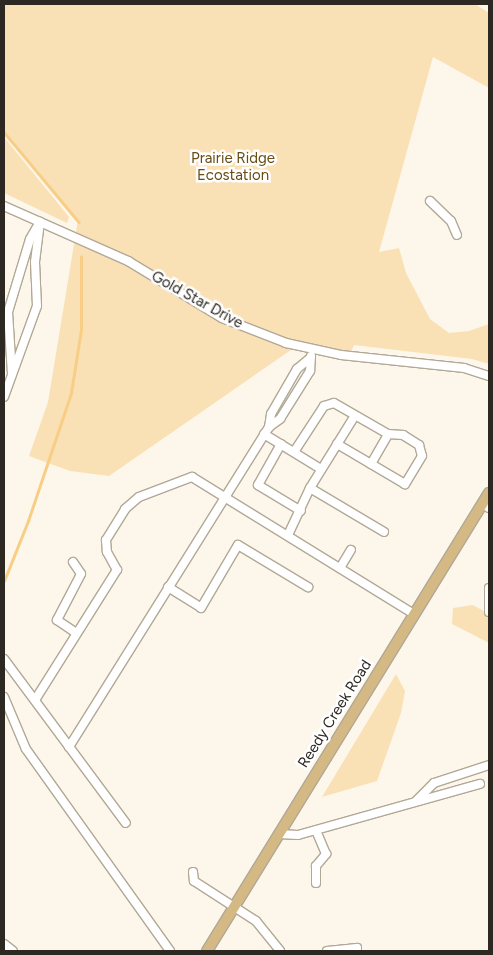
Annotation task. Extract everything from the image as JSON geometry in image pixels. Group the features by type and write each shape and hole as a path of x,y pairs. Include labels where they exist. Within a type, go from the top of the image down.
{"main road":[{"name":"Reedy Creek Road","path":"207,951 414,614 486,506 489,493"}],"street":[{"path":"430,202 451,220 457,235"},
{"name":"Gold Star Drive","path":"4,206 128,261 222,318 314,350 358,358 464,368 489,376"},
{"path":"4,397 38,306 36,262 40,222"},
{"path":"12,376 8,312 30,239 40,222"},
{"path":"9,342 26,340"},
{"path":"69,747 266,430 271,414 297,369 309,359 314,350"},
{"path":"266,430 280,419 310,371 309,359"},
{"path":"294,452 324,406 334,403 354,417 388,434 403,435 419,445 422,456 405,484 337,444"},
{"path":"288,535 301,511 310,488 354,417"},
{"path":"266,430 281,444 321,469"},
{"path":"371,464 388,434"},
{"path":"281,444 258,485 301,511"},
{"path":"35,700 117,570 107,552 106,540 125,508 139,497 192,477 414,614"},
{"path":"310,488 384,532"},
{"path":"168,588 201,608 238,545 308,587"},
{"path":"340,568 351,550"},
{"path":"73,562 81,574 57,620 76,633"},
{"path":"489,588 489,612"},
{"path":"4,659 126,822"},
{"path":"4,696 26,749 170,951"},
{"path":"414,802 434,783 489,765"},
{"path":"279,834 298,835 480,784"},
{"path":"316,830 326,854 316,866 316,883"},
{"path":"193,872 194,881 236,906 256,921 280,951"},
{"path":"4,944 13,951"},
{"path":"327,951 357,948 358,951"}],"green space":[{"name":"Prairie Ridge Ecostation","path":"4,4 475,4 489,13 489,88 433,57 379,252 399,248 406,273 430,319 449,333 469,331 489,324 489,364 472,359 354,345 351,352 301,343 109,476 70,471 29,456 48,402 78,220 4,135"},
{"path":"4,137 69,217 67,223 4,193"},
{"path":"473,605 489,614 489,643 452,624 453,608"},
{"path":"396,674 405,691 401,713 377,781 322,797"}],"waterway":[{"path":"4,132 79,222"},
{"path":"4,581 28,521 71,393 81,330 81,257"}]}
